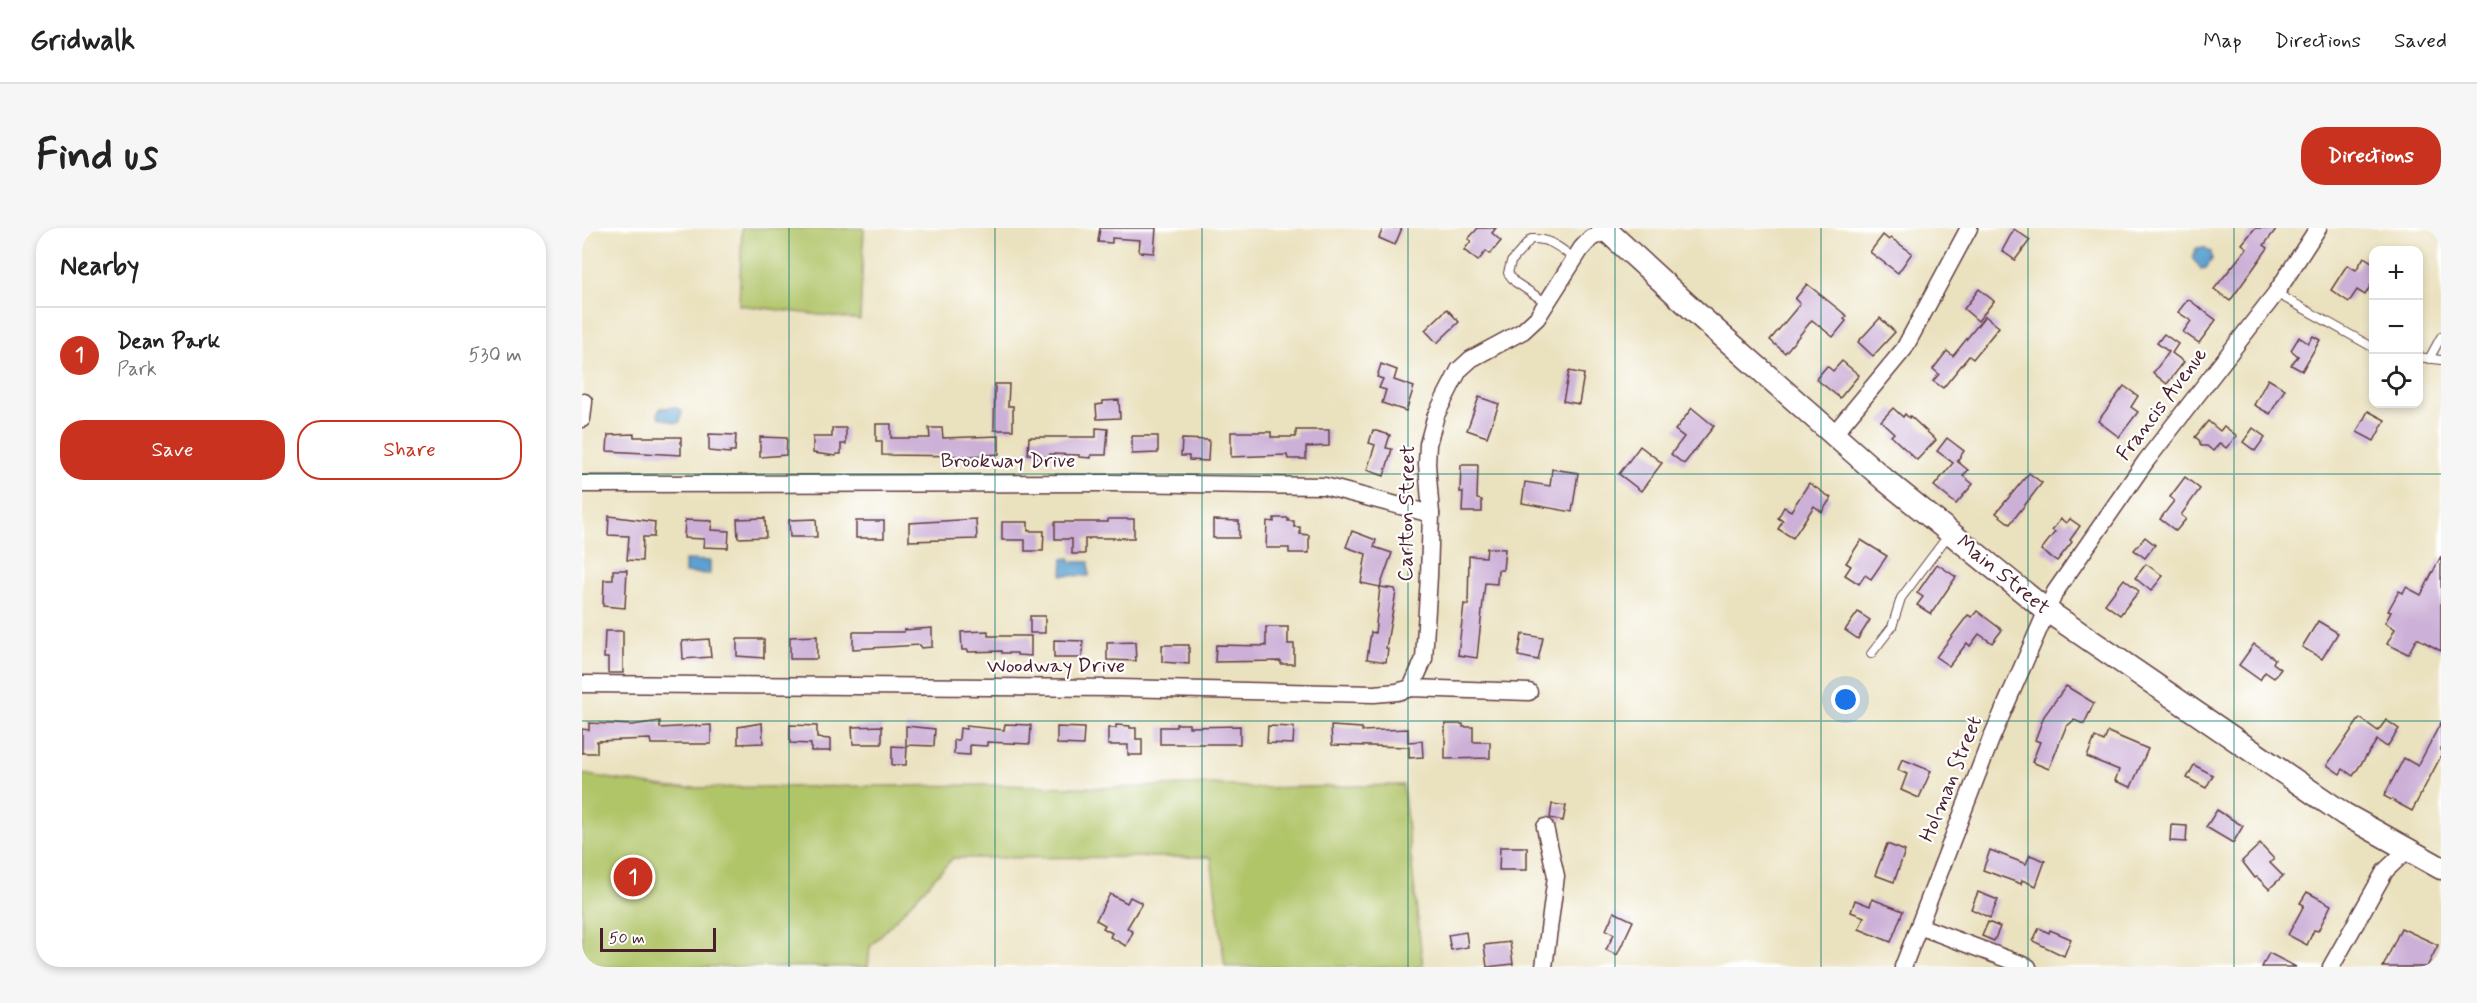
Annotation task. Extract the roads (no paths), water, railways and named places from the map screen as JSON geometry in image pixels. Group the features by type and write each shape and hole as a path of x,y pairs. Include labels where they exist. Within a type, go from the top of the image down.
{"main road":[{"name":"Main Street","path":"1609,229 1833,435 2046,610 2344,814 2441,868"}],"street":[{"path":"1833,435 1904,349 1969,228"},
{"name":"Francis Avenue","path":"2046,610 2061,582 2146,461 2276,293 2318,228"},
{"name":"Carlton Street","path":"1410,688 1417,678 1424,659 1430,576 1431,514 1426,464 1428,444 1453,378 1471,359 1523,331 1537,318 1591,238 1609,229"},
{"path":"582,419 584,402"},
{"name":"Brookway Drive","path":"582,484 1113,483 1324,486 1431,514"},
{"name":"Holman Street","path":"1903,967 1991,739 2046,610"},
{"name":"Woodway Drive","path":"582,684 1119,688 1374,694 1397,692 1410,688 1530,692"},
{"path":"1544,967 1556,876 1545,827"},
{"path":"2331,967 2385,871 2407,850"},
{"path":"1918,926 2028,967"}],"lane":[{"path":"1547,303 1515,282 1508,273 1511,262 1531,239 1550,241 1575,259"},
{"path":"2276,293 2369,346"},
{"path":"2429,358 2441,337"},
{"path":"2423,357 2441,360"},
{"path":"1871,654 1892,627 1901,598 1950,533"}],"water":[{"path":"2204,247 2211,252 2212,259 2206,268 2201,269 2193,260 2193,256 2197,248"},
{"path":"675,407 682,411 680,422 676,423 659,417 658,412 661,408"},
{"path":"1070,558 1070,562 1089,562 1089,576 1062,575 1063,559"},
{"path":"685,560 710,561 710,574 685,573"}],"place":[{"name":"Dean Park","path":"633,877"}]}
